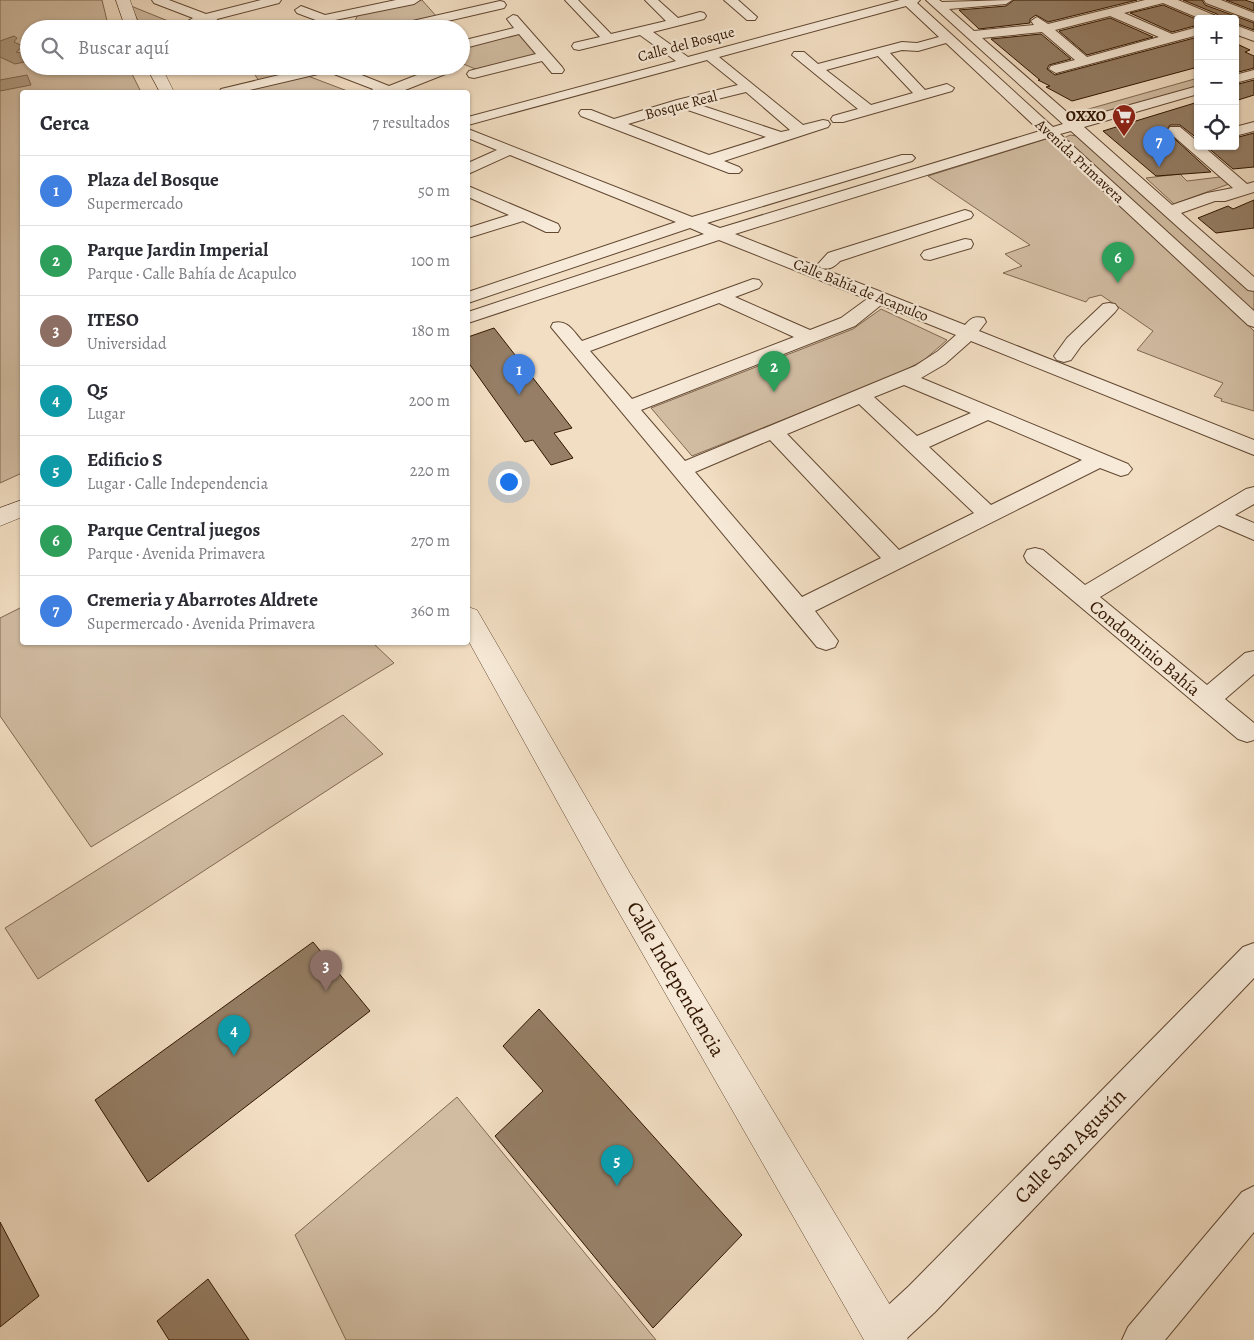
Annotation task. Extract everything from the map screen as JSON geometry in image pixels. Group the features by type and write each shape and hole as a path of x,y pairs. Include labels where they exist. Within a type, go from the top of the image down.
{"street":[{"path":"123,0 130,20"},
{"path":"218,20 275,0"},
{"path":"345,20 414,0"},
{"path":"571,0 609,39"},
{"path":"651,0 675,22"},
{"name":"Avenida Primavera","path":"910,0 944,35 1254,321"},
{"name":"Calle del Bosque","path":"470,120 910,0"},
{"path":"935,3 964,0"},
{"path":"969,33 1043,26 1112,12 1136,2 1160,0"},
{"path":"1166,0 1202,15"},
{"path":"1210,0 1254,17"},
{"path":"158,1 198,20"},
{"path":"158,1 189,20"},
{"path":"432,20 498,2 557,70"},
{"path":"734,3 754,2"},
{"path":"734,3 751,17"},
{"path":"935,3 1015,5 1084,61"},
{"name":"Avenida Primavera","path":"935,3 1254,286"},
{"path":"430,6 440,18"},
{"path":"301,10 327,20"},
{"path":"1112,12 1171,38"},
{"path":"579,46 700,16"},
{"path":"470,43 522,30"},
{"path":"642,30 685,61"},
{"path":"1239,31 1254,37"},
{"path":"1056,69 1194,32"},
{"path":"817,68 902,46 918,46 944,35"},
{"path":"881,51 922,95"},
{"name":"Bosque Real","path":"708,55 801,130"},
{"path":"799,55 868,110"},
{"path":"474,74 545,56"},
{"path":"470,73 496,82"},
{"path":"1239,79 1254,74"},
{"path":"158,75 166,90"},
{"path":"248,75 254,86"},
{"path":"235,90 290,75"},
{"path":"328,75 362,90"},
{"path":"335,75 381,90"},
{"path":"387,90 427,75"},
{"name":"Bosque Real","path":"613,124 682,103 749,87"},
{"path":"710,160 801,130 947,88"},
{"path":"470,317 728,231 1074,125 1194,91"},
{"path":"682,103 780,137"},
{"path":"1018,125 1078,107"},
{"name":"Bosque Real","path":"586,113 734,170"},
{"name":"Calle Bahía de Acapulco","path":"470,122 879,297 1064,356 1182,411 1254,448"},
{"path":"1239,131 1254,126"},
{"path":"1175,130 1194,144"},
{"name":"Calle Bahía de Acapulco","path":"470,134 509,150 701,220"},
{"path":"470,167 509,150"},
{"path":"1201,150 1250,189"},
{"path":"470,297 701,220 919,154"},
{"path":"902,160 922,171"},
{"path":"1175,215 1225,201 1225,196 1250,189"},
{"path":"470,192 552,228"},
{"path":"826,264 834,256 965,215"},
{"path":"470,230 522,216"},
{"path":"920,229 957,246 930,255"},
{"name":"Calle Bahía de Acapulco","path":"728,231 826,264 973,327 1182,411 1254,432"},
{"path":"578,349 753,284"},
{"path":"720,296 810,337"},
{"path":"628,408 853,319 870,307 879,297"},
{"path":"1064,356 1074,342 1109,308"},
{"path":"560,327 826,641"},
{"path":"681,470 905,378 936,362 973,327"},
{"path":"905,378 1121,469"},
{"path":"862,396 989,515"},
{"path":"915,445 988,413"},
{"path":"774,432 897,561"},
{"path":"799,610 1099,460"},
{"name":"Condominio Bahía","path":"1083,597 1254,494"},
{"path":"0,518 20,509"},
{"name":"Condominio Bahía","path":"1218,516 1254,510"},
{"path":"1218,516 1254,532"},
{"name":"Condominio Bahía","path":"1035,556 1247,732"},
{"name":"Calle Independencia","path":"470,621 620,885 886,1337"},
{"name":"Condominio Bahía","path":"1207,699 1254,660"},
{"name":"Calle San Agustín","path":"886,1337 1254,957"},
{"path":"1141,1340 1254,1204"}],"shaded area":[{"path":"0,0 102,0 107,20 20,20 20,75 132,75 140,90 20,90 20,474 0,483"},
{"path":"422,0 437,17 424,20 355,20 358,14"},
{"path":"131,6 166,20 138,20"},
{"path":"523,33 544,54 480,71 470,67 470,46"},
{"path":"14,36 17,38 14,42 20,45 20,49 16,52 20,53 20,63 15,64 0,57 0,41"},
{"path":"27,75 31,85 0,91 0,80"},
{"path":"255,75 283,75 259,81"},
{"path":"308,76 345,90 248,90"},
{"path":"1194,79 1194,87 1085,118 1076,115 1078,112"},
{"path":"1070,135 1083,137 1254,291 1254,315 1064,138"},
{"path":"1049,138 1254,331 1254,411 1221,401 1222,399 1214,396 1223,383 1137,350 1153,331 1101,295 1089,298 1086,302 1003,273 1022,266 1005,254 1030,245 928,176"},
{"path":"1180,174 1187,181 1220,177 1229,184 1174,204 1146,178"},
{"path":"881,309 947,340 924,360 896,375 692,456 651,408 853,329"},
{"path":"20,608 20,645 375,645 394,663 91,847 0,716 0,618"},
{"path":"343,715 383,754 38,979 5,928"},
{"path":"457,1097 656,1340 346,1340 295,1235"}],"building":[{"path":"1014,0 1137,0 1048,22 1036,15 1030,19 1030,23 979,29 959,10 1006,6"},
{"path":"1183,0 1202,0 1205,5 1232,15 1217,14"},
{"path":"1226,0 1245,0 1254,3 1254,11"},
{"path":"1163,5 1194,18 1194,26 1172,32 1130,13"},
{"path":"1239,17 1254,23 1254,30 1239,24"},
{"path":"1110,18 1153,37 1087,55 1059,31"},
{"path":"1041,34 1071,59 1049,65 1047,69 1055,75 1194,38 1194,68 1072,101 1046,87 1050,86 1038,80 1040,80 991,39"},
{"path":"1239,45 1250,50 1245,52 1254,56 1254,68 1239,72"},
{"path":"1254,80 1254,95 1239,100 1239,84"},
{"path":"1194,103 1194,136 1180,125 1170,125 1166,131 1211,172 1156,176 1103,131"},
{"path":"1254,133 1254,167 1233,169 1211,150 1239,150 1239,137"},
{"path":"1254,200 1254,228 1216,233 1198,218 1228,206 1233,209"},
{"path":"494,328 572,428 554,433 573,458 551,465 533,440 525,442 470,365 470,336"},
{"path":"313,942 370,1011 148,1182 95,1100"},
{"path":"539,1009 742,1235 653,1328 495,1136 543,1091 503,1046"},
{"path":"0,1222 39,1296 0,1327"},
{"path":"208,1279 249,1340 169,1340 157,1321"}],"place":[{"name":"OXXO","path":"1124,137"},
{"name":"Cremeria y Abarrotes Aldrete","path":"1159,167"},
{"name":"Parque Central juegos","path":"1118,283"},
{"name":"Parque Jardin Imperial","path":"774,392"},
{"name":"Plaza del Bosque","path":"519,395"},
{"name":"ITESO","path":"326,991"},
{"name":"Q5","path":"234,1056"},
{"name":"Edificio S","path":"617,1186"}]}
